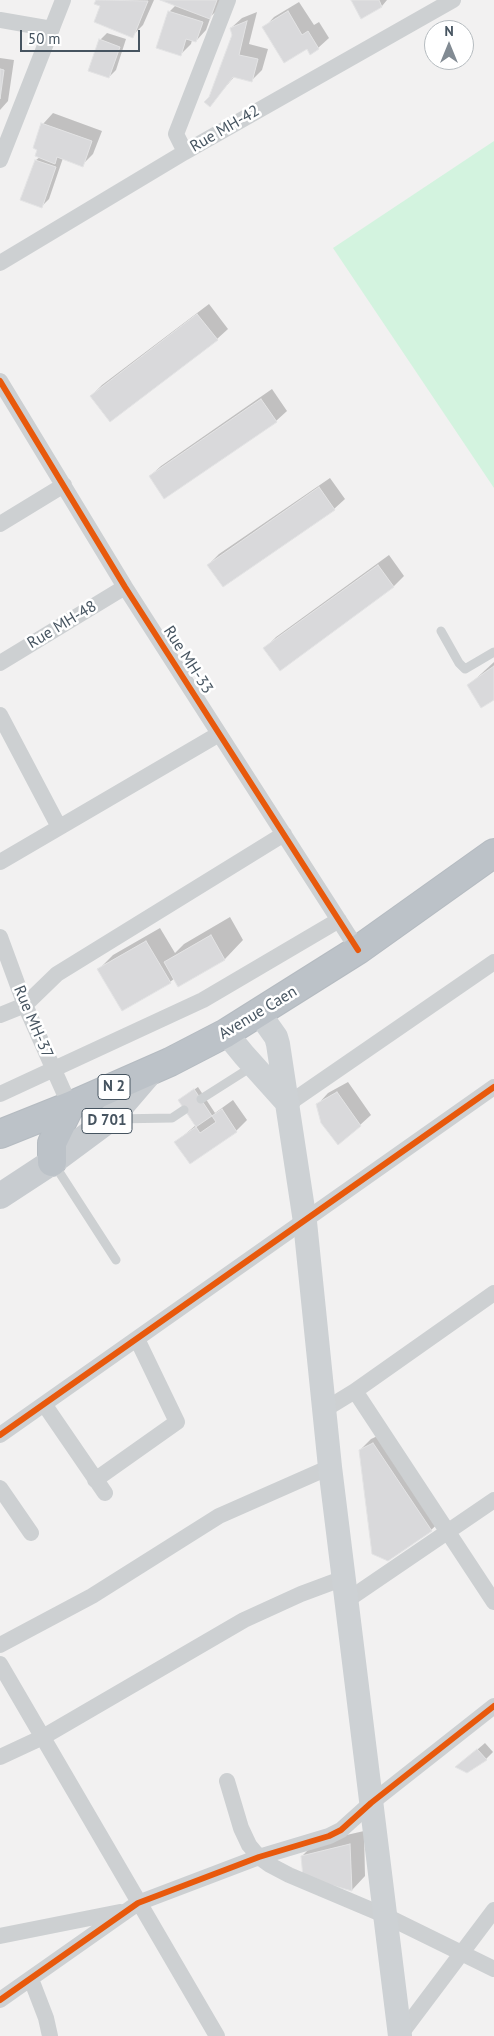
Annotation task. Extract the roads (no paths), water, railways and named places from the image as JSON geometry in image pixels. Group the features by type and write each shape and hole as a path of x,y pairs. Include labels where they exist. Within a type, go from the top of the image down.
{"highway":[{"name":"Avenue Caen","path":"0,1134 152,1070 226,1033 358,950 494,853"},
{"path":"52,1162 52,1144 70,1106"}],"main road":[{"path":"259,1013 276,1036 305,1222 330,1466 400,2036"},
{"path":"226,1033 288,1104"},
{"name":"D 701","path":"0,1196 52,1162 110,1119 152,1070"}],"street":[{"path":"0,160 63,0"},
{"path":"184,152 176,134 228,0"},
{"name":"Rue MH-42","path":"0,262 184,152 453,0"},
{"path":"0,20 52,28"},
{"name":"Rue MH-33","path":"0,381 125,587 358,950"},
{"path":"0,524 64,485"},
{"name":"Rue MH-48","path":"0,663 125,587"},
{"path":"0,715 59,827"},
{"path":"0,862 219,734"},
{"path":"0,1015 25,1006 58,974 284,834"},
{"path":"0,1094 203,1000 339,920"},
{"name":"Rue MH-37","path":"0,937 25,1006 70,1106"},
{"path":"288,1104 494,962"},
{"path":"0,1435 305,1222 494,1087"},
{"path":"324,1410 355,1391 494,1293"},
{"path":"95,1480 177,1422 137,1339"},
{"path":"355,1391 494,1602"},
{"path":"44,1404 105,1493"},
{"path":"0,1645 92,1596 219,1516 330,1466"},
{"path":"0,1488 31,1533"},
{"path":"346,1601 494,1500"},
{"path":"0,1758 43,1737 244,1620 301,1594 344,1578"},
{"path":"0,1664 43,1737 133,1907 217,2036"},
{"path":"0,1936 133,1907 259,1857 329,1836 340,1830 371,1803 494,1706"},
{"path":"227,1781 241,1828 259,1857 289,1876 386,1916 494,1969"},
{"path":"0,2000 133,1907"},
{"path":"400,2036 494,1910"},
{"path":"31,1979 46,2018 50,2036"}],"lane":[{"path":"441,631 459,663 465,669 494,652"},
{"path":"200,1099 253,1066"},
{"path":"110,1119 172,1118 184,1110"},
{"path":"52,1162 116,1260"}]}
